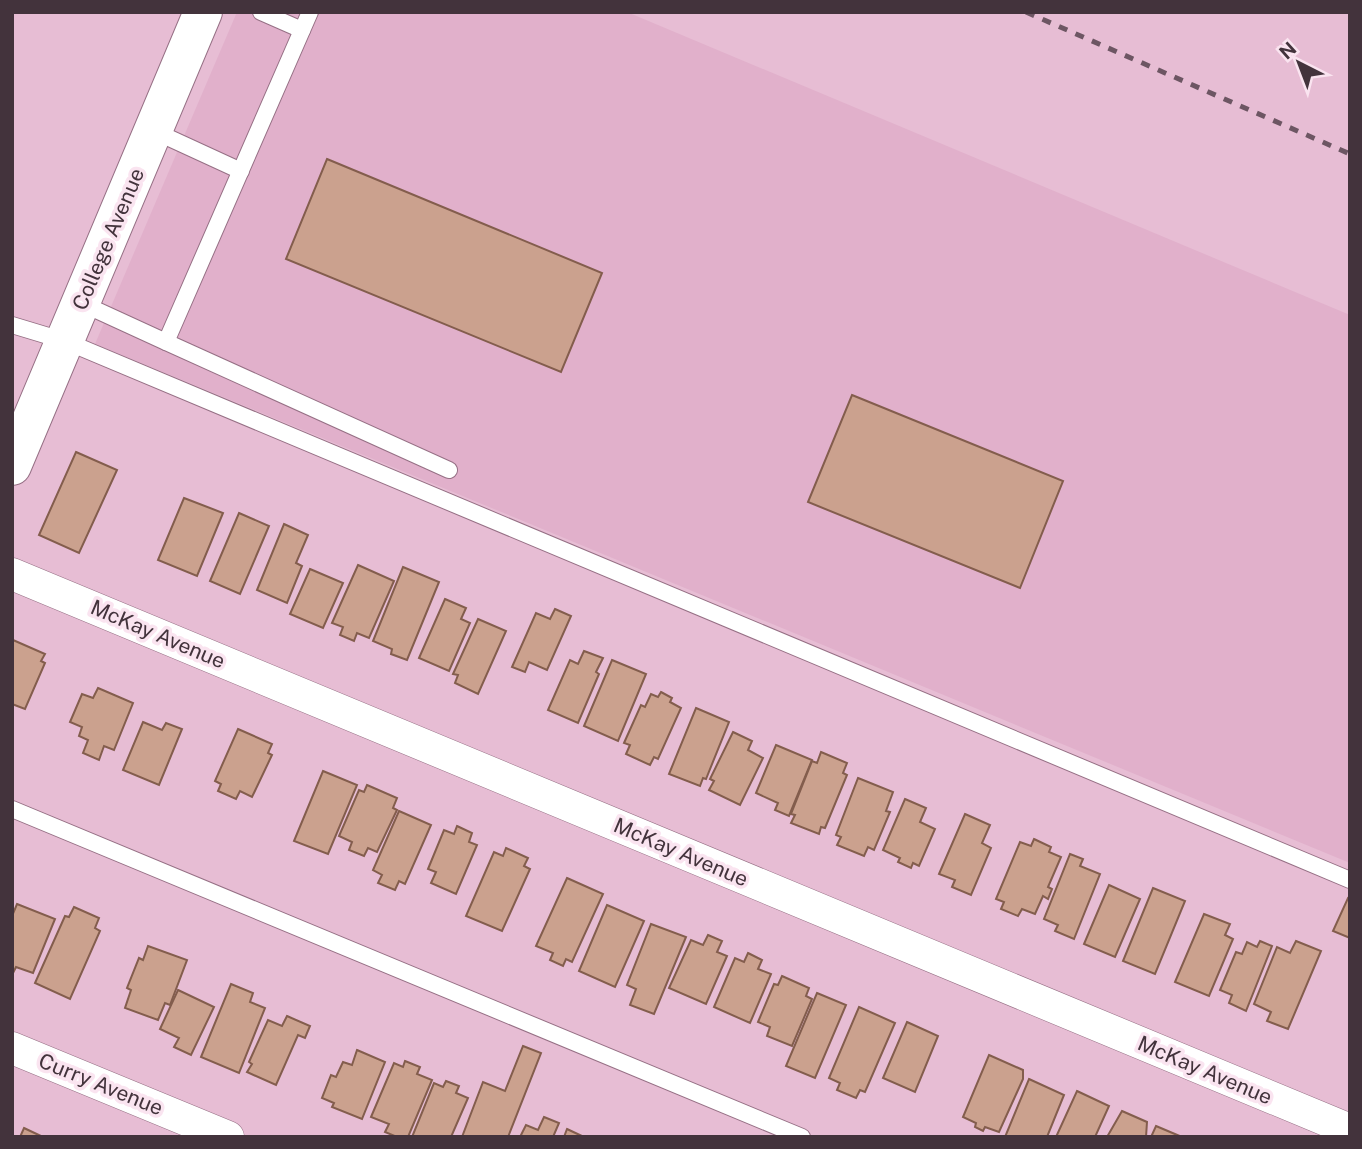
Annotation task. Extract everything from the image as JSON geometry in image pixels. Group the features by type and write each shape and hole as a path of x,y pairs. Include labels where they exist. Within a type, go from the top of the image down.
{"street":[{"name":"College Avenue","path":"12,466 203,12"},
{"name":"McKay Avenue","path":"12,574 1350,1130"},
{"name":"Curry Avenue","path":"12,1048 219,1135"}],"lane":[{"path":"261,12 302,30"},
{"path":"166,342 310,12"},
{"path":"153,131 241,171"},
{"path":"81,303 449,470"},
{"path":"12,325 65,341 1350,880"},
{"path":"12,808 802,1137"}],"shaded area":[{"path":"237,12 627,12 1350,315 1350,863 95,344"}],"building":[{"path":"327,159 602,273 561,372 286,259"},
{"path":"852,395 1063,481 1020,588 808,502"},
{"path":"76,452 117,470 79,553 39,535"},
{"path":"184,498 223,513 197,576 158,560"},
{"path":"239,513 269,526 240,594 210,581"},
{"path":"284,524 308,535 296,563 302,566 287,603 257,590"},
{"path":"358,565 394,581 369,638 357,633 354,641 340,635 343,627 332,623"},
{"path":"403,567 439,582 407,660 391,654 392,649 373,641"},
{"path":"310,569 343,583 323,628 290,614"},
{"path":"445,599 466,608 461,619 470,623 449,671 419,658"},
{"path":"555,609 571,616 547,670 529,662 525,672 512,667 536,613 550,619"},
{"path":"478,619 506,631 478,694 455,683 458,675 453,674"},
{"path":"13,640 45,654 41,661 45,663 25,709 12,704"},
{"path":"584,651 603,658 578,723 548,710 570,660 578,664"},
{"path":"612,660 646,674 618,741 584,726"},
{"path":"98,688 133,703 114,750 104,746 99,760 83,753 88,740 79,736 82,727 70,722 82,694 93,698"},
{"path":"661,692 672,698 670,702 681,708 658,759 654,757 650,765 626,754 630,745 624,743 641,705 645,707 651,694 658,697"},
{"path":"696,708 729,722 706,779 703,778 700,786 669,774"},
{"path":"143,722 162,730 166,723 182,729 159,785 123,770"},
{"path":"238,729 272,744 268,753 272,755 252,797 240,791 236,799 218,791 221,784 215,781"},
{"path":"733,732 752,741 748,750 763,758 740,805 709,790 714,781 710,779"},
{"path":"776,745 812,760 789,816 775,810 778,803 756,793"},
{"path":"821,752 847,763 843,773 847,775 825,828 821,827 819,834 791,823 795,815 791,814 812,761 817,763"},
{"path":"323,771 357,785 328,854 294,841"},
{"path":"858,778 893,792 886,811 890,812 874,850 868,847 864,856 837,845 841,837 836,835"},
{"path":"367,785 397,798 393,808 397,810 377,852 368,848 364,856 349,850 352,842 339,836 359,790 364,792"},
{"path":"905,799 926,808 920,822 935,829 919,866 913,863 911,868 898,862 900,858 883,850"},
{"path":"399,811 431,825 405,884 399,881 395,890 378,883 382,875 373,870"},
{"path":"965,814 990,825 982,843 991,848 971,895 952,887 955,880 939,874"},
{"path":"457,826 472,833 469,842 477,845 456,894 431,883 436,872 428,869 444,830 454,834"},
{"path":"1034,839 1051,847 1049,852 1061,857 1048,887 1052,889 1048,899 1043,896 1035,914 1022,909 1018,916 1001,909 1004,902 996,899 1020,842 1031,846"},
{"path":"506,848 528,858 524,866 530,869 502,931 466,916 494,852 503,856"},
{"path":"1070,854 1083,859 1080,866 1100,874 1074,939 1055,931 1058,925 1044,919"},
{"path":"567,878 603,894 572,962 566,959 563,966 550,960 553,953 536,946"},
{"path":"1109,885 1140,899 1115,957 1084,944"},
{"path":"1153,888 1185,901 1155,974 1123,961"},
{"path":"1348,898 1350,899 1350,938 1333,931"},
{"path":"17,904 55,919 33,973 16,967 12,975 12,916"},
{"path":"607,905 644,921 615,987 579,971"},
{"path":"74,907 99,918 95,928 100,931 70,999 35,983 65,916 69,917"},
{"path":"1204,914 1230,924 1225,935 1233,939 1209,996 1175,982"},
{"path":"651,924 686,937 654,1014 630,1005 636,989 627,985"},
{"path":"708,935 722,941 717,952 727,956 706,1004 669,988 691,940 703,945"},
{"path":"1260,941 1272,946 1246,1011 1229,1003 1232,995 1220,990 1236,952 1242,954 1247,942 1257,947"},
{"path":"1296,941 1321,951 1288,1029 1267,1021 1271,1012 1254,1004 1277,947 1290,953"},
{"path":"148,946 187,960 170,1005 165,1003 158,1020 125,1008 131,990 127,988 139,958 143,960"},
{"path":"748,953 762,960 758,969 771,974 750,1023 714,1007 735,958 744,962"},
{"path":"782,976 809,988 806,996 812,999 792,1046 767,1036 770,1027 758,1022 774,984 778,985"},
{"path":"231,984 253,993 250,1002 265,1008 239,1073 201,1057"},
{"path":"178,990 214,1007 191,1055 174,1047 179,1038 160,1029"},
{"path":"817,993 846,1005 815,1078 786,1066"},
{"path":"859,1007 895,1023 865,1092 860,1090 856,1098 837,1090 840,1083 829,1078"},
{"path":"287,1016 310,1026 305,1038 298,1035 276,1085 247,1072 268,1020 282,1026"},
{"path":"907,1022 938,1036 915,1092 883,1078"},
{"path":"523,1046 541,1053 508,1137 462,1137 483,1082 505,1091"},
{"path":"357,1050 385,1062 362,1119 332,1107 334,1103 322,1098 331,1075 336,1077 343,1062 352,1065"},
{"path":"989,1055 1023,1070 1023,1079 999,1132 985,1127 983,1131 975,1127 976,1123 963,1117"},
{"path":"405,1061 420,1067 417,1074 432,1080 408,1137 397,1137 385,1132 389,1124 371,1117 394,1063 403,1067"},
{"path":"1029,1079 1064,1095 1047,1137 1005,1137"},
{"path":"446,1081 459,1086 456,1093 468,1098 451,1137 412,1137 434,1083 443,1087"},
{"path":"1077,1091 1109,1106 1095,1137 1056,1137"},
{"path":"1122,1111 1147,1122 1146,1137 1107,1137"},
{"path":"544,1117 559,1123 553,1137 520,1137 526,1125 538,1130"},
{"path":"1156,1126 1182,1137 1151,1137"},
{"path":"24,1128 43,1137 20,1137"},
{"path":"567,1129 584,1137 564,1137"}],"railway":[{"path":"1026,12 1350,154"}]}
